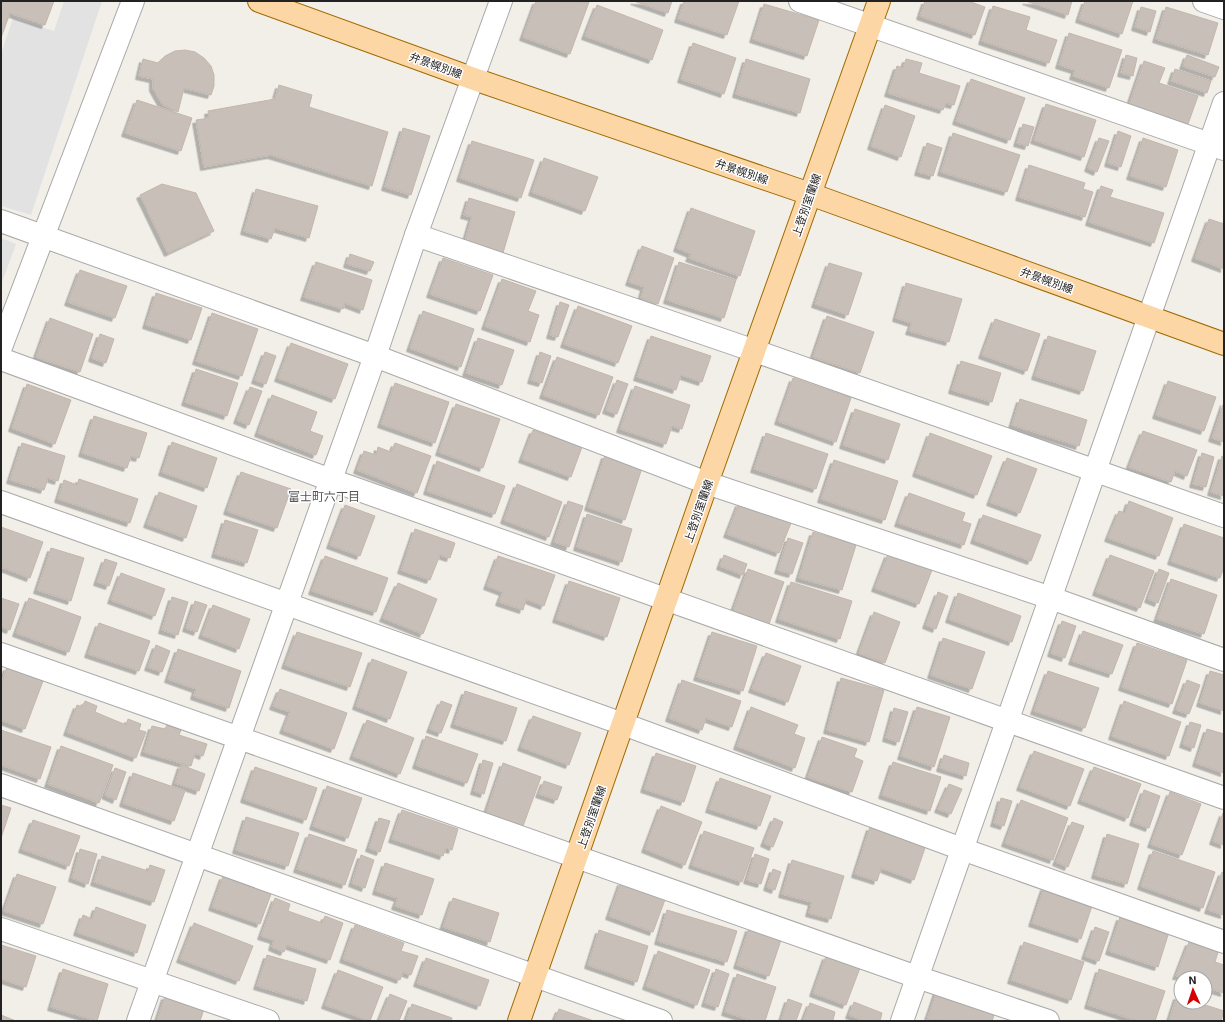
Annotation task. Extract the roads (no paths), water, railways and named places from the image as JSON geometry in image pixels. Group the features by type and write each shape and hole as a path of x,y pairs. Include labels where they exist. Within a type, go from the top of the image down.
{"main road":[{"name":"弁景幌別線","path":"259,1 474,79 810,194 1224,344"},
{"name":"上登別室蘭線","path":"519,1021 668,599 707,483 879,1"}],"street":[{"path":"1,348 42,236 133,1"},
{"path":"138,1021 375,356 416,235 502,1"},
{"path":"800,1 870,24 1217,147"},
{"path":"1204,1 1224,8"},
{"path":"902,1021 1149,318 1217,147 1224,103"},
{"path":"1,221 375,356 707,483 1051,598 1224,660"},
{"path":"416,235 755,351 1224,516"},
{"path":"1,359 331,480 1224,798"},
{"path":"1,502 624,724 962,849 1224,942"},
{"path":"1,654 577,858 917,977 1048,1021"},
{"path":"1,785 661,1021"},
{"path":"1,929 268,1021"}],"district":[{"name":"富士町六丁目","path":"324,496"}]}
